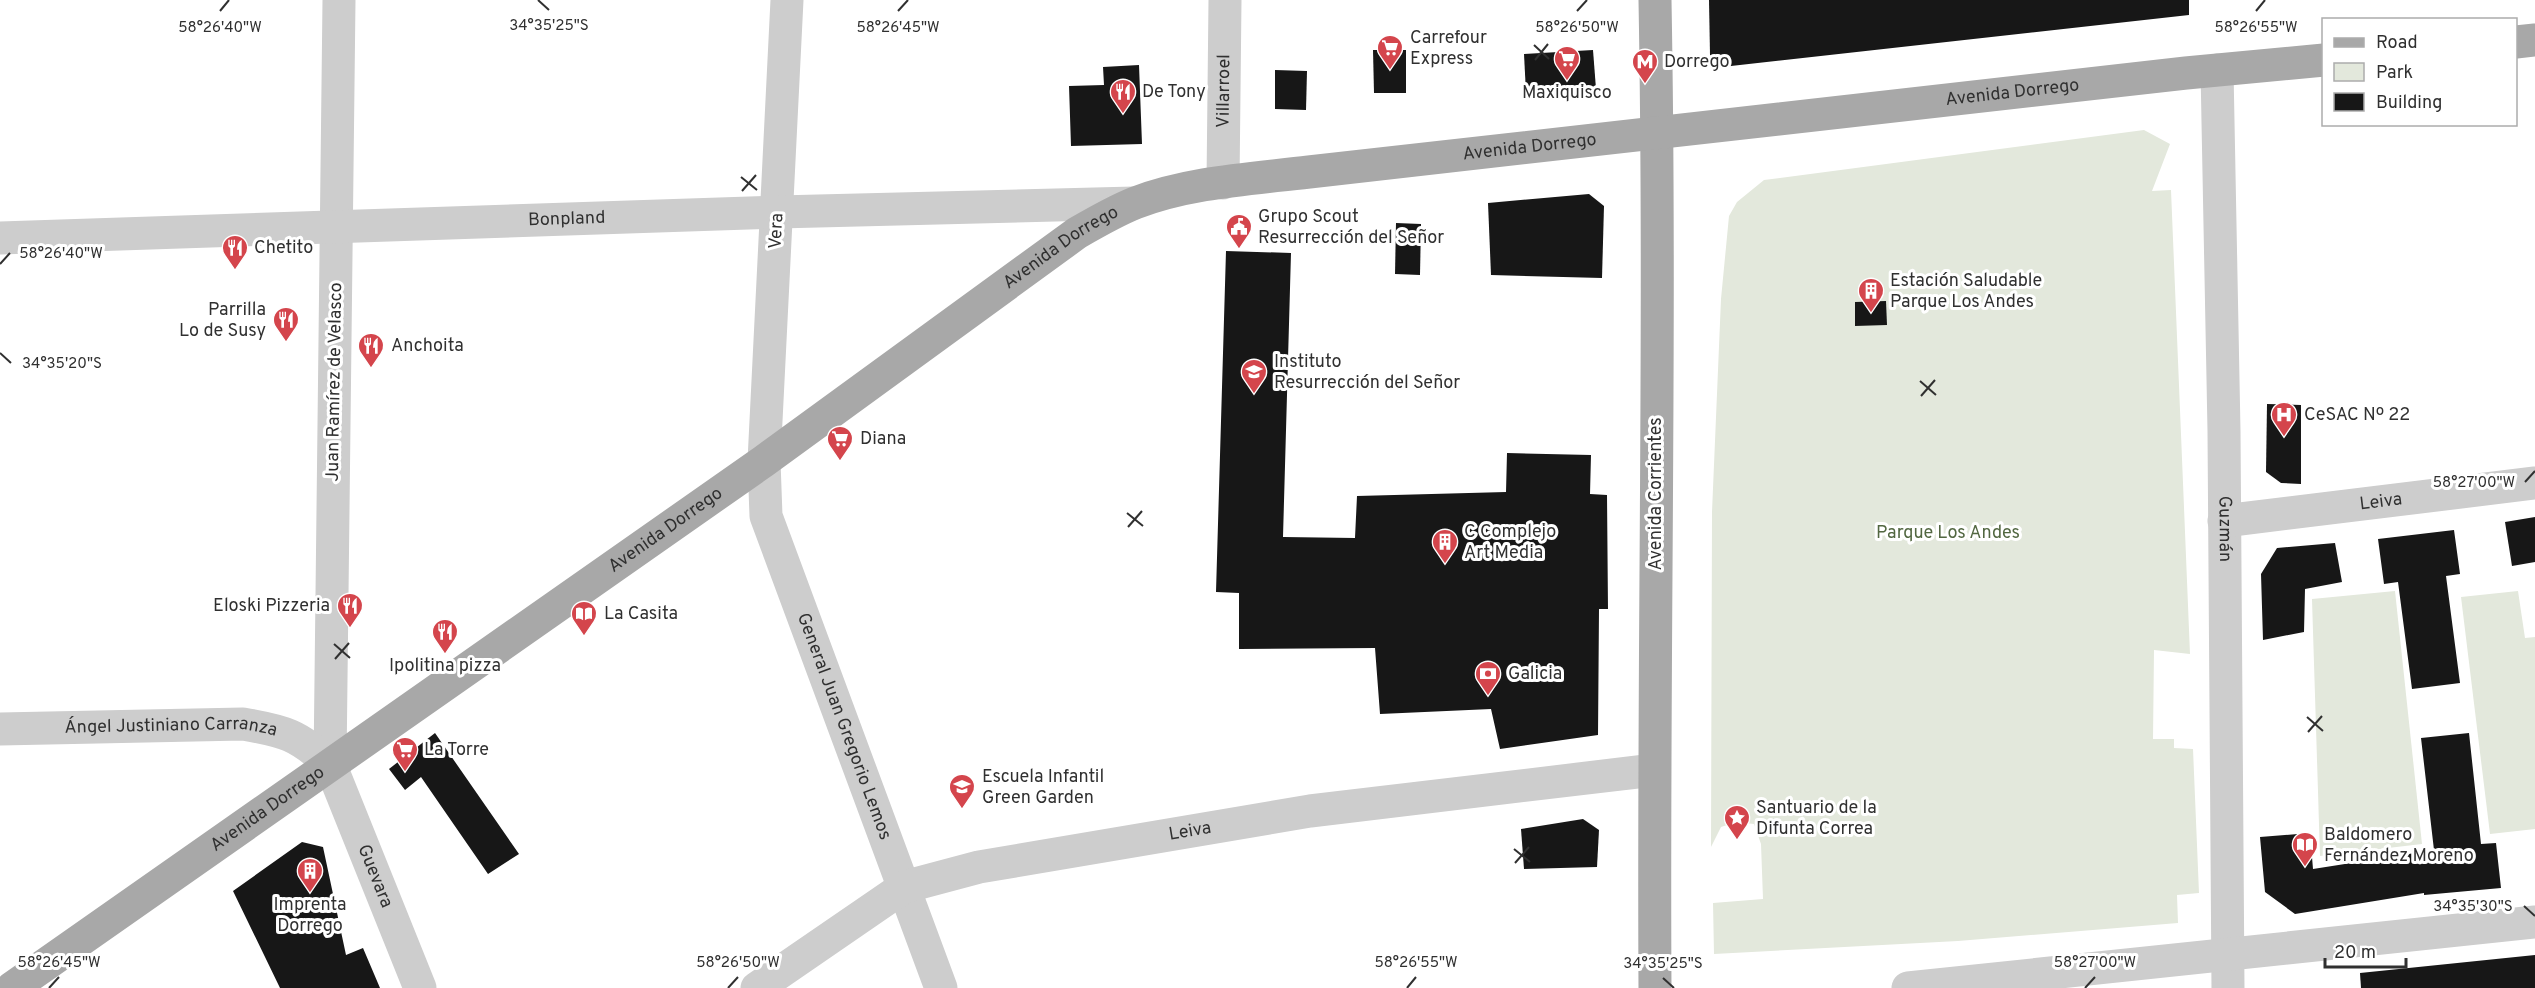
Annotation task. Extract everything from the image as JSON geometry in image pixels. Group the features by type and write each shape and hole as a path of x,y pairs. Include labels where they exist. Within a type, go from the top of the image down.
{"main road":[{"name":"Avenida Corrientes","path":"1655,0 1658,133 1655,988"},
{"path":"2517,42 2535,40"},
{"name":"Avenida Dorrego","path":"12,988 764,461 1077,233 1134,203 1163,194 1223,183 1517,147 2322,60"}],"street":[{"name":"Juan Ramírez de Velasco","path":"330,764 339,0"},
{"name":"Vera","path":"764,461 787,0"},
{"name":"Villarroel","path":"1223,183 1225,0"},
{"name":"Guzmán","path":"2217,70 2228,988"},
{"name":"Bonpland","path":"0,238 778,212 1134,203"},
{"name":"General Juan Gregorio Lemos","path":"764,461 766,516 941,988"},
{"name":"Leiva","path":"2224,521 2535,483"},
{"name":"Ángel Justiniano Carranza","path":"0,729 243,724 280,730 305,742 330,764"},
{"name":"Guevara","path":"330,764 420,988"},
{"name":"Leiva","path":"757,988 904,887 979,867 1310,812 1654,770"},
{"path":"1908,988 2535,922"}],"green space":[{"name":"Parque Los Andes","path":"2144,130 2170,144 2152,191 2171,190 2190,654 2154,650 2153,739 2174,739 2174,748 2193,749 2199,893 2177,895 2178,923 1958,941 1714,954 1713,903 1763,899 1761,844 1754,824 1736,822 1721,827 1711,847 1712,512 1721,299 1729,216 1737,202 1764,180"},
{"path":"2395,591 2422,844 2320,856 2312,599"},
{"path":"2518,591 2525,638 2535,637 2535,829 2490,834 2461,597"}],"building":[{"path":"1709,0 2189,0 2189,15 1722,67 1710,55"},
{"name":"Carrefour Express","path":"1373,50 1406,50 1406,93 1374,93"},
{"path":"1593,50 1596,89 1526,93 1524,54"},
{"path":"1139,65 1142,144 1071,146 1069,86 1104,85 1103,67"},
{"path":"1275,70 1307,71 1306,110 1275,109"},
{"path":"1589,194 1604,206 1602,278 1491,275 1488,203"},
{"path":"1396,223 1421,224 1420,275 1395,274"},
{"path":"1226,251 1291,253 1283,537 1355,538 1357,496 1506,492 1507,453 1591,455 1590,494 1607,495 1608,609 1599,609 1598,735 1500,749 1491,709 1380,714 1375,648 1239,649 1239,593 1216,592"},
{"name":"Estación Saludable Parque Los Andes","path":"1886,301 1887,325 1855,326 1855,302"},
{"name":"CeSAC Nº 22","path":"2267,404 2301,405 2301,484 2281,483 2266,472"},
{"path":"2535,517 2535,562 2512,566 2505,522"},
{"path":"2454,530 2460,574 2446,576 2460,683 2412,689 2398,582 2384,584 2378,539"},
{"path":"2335,543 2342,582 2305,589 2304,632 2263,640 2261,574 2277,548"},
{"path":"435,733 519,854 488,874 421,777 405,790 389,769"},
{"path":"2469,733 2481,844 2496,843 2501,888 2424,895 2424,893 2295,914 2265,892 2260,837 2310,833 2313,869 2434,850 2421,738"},
{"path":"1583,819 1599,830 1597,867 1524,869 1521,829"},
{"path":"302,842 323,847 346,955 363,948 380,988 280,988 233,891"},
{"path":"2535,955 2535,988 2361,988 2360,973"}],"place":[{"name":"Carrefour Express","path":"1390,71"},
{"name":"Maxiquisco","path":"1567,82"},
{"name":"Dorrego","path":"1645,85"},
{"name":"De Tony","path":"1123,115"},
{"name":"Grupo Scout Resurrección del Señor","path":"1239,250"},
{"name":"Chetito","path":"235,271"},
{"name":"Estación Saludable Parque Los Andes","path":"1871,314"},
{"name":"Parrilla Lo de Susy","path":"286,343"},
{"name":"Anchoita","path":"371,369"},
{"name":"Instituto Resurrección del Señor","path":"1254,395"},
{"name":"CeSAC Nº 22","path":"2284,438"},
{"name":"Diana","path":"840,462"},
{"name":"C Complejo Art Media","path":"1445,565"},
{"name":"Eloski Pizzeria","path":"350,629"},
{"name":"La Casita","path":"584,637"},
{"name":"Ipolitina pizza","path":"445,655"},
{"name":"Galicia","path":"1488,697"},
{"name":"La Torre","path":"405,773"},
{"name":"Escuela Infantil Green Garden","path":"962,810"},
{"name":"Santuario de la Difunta Correa","path":"1737,841"},
{"name":"Baldomero Fernández Moreno","path":"2305,868"},
{"name":"Imprenta Dorrego","path":"310,894"}]}
